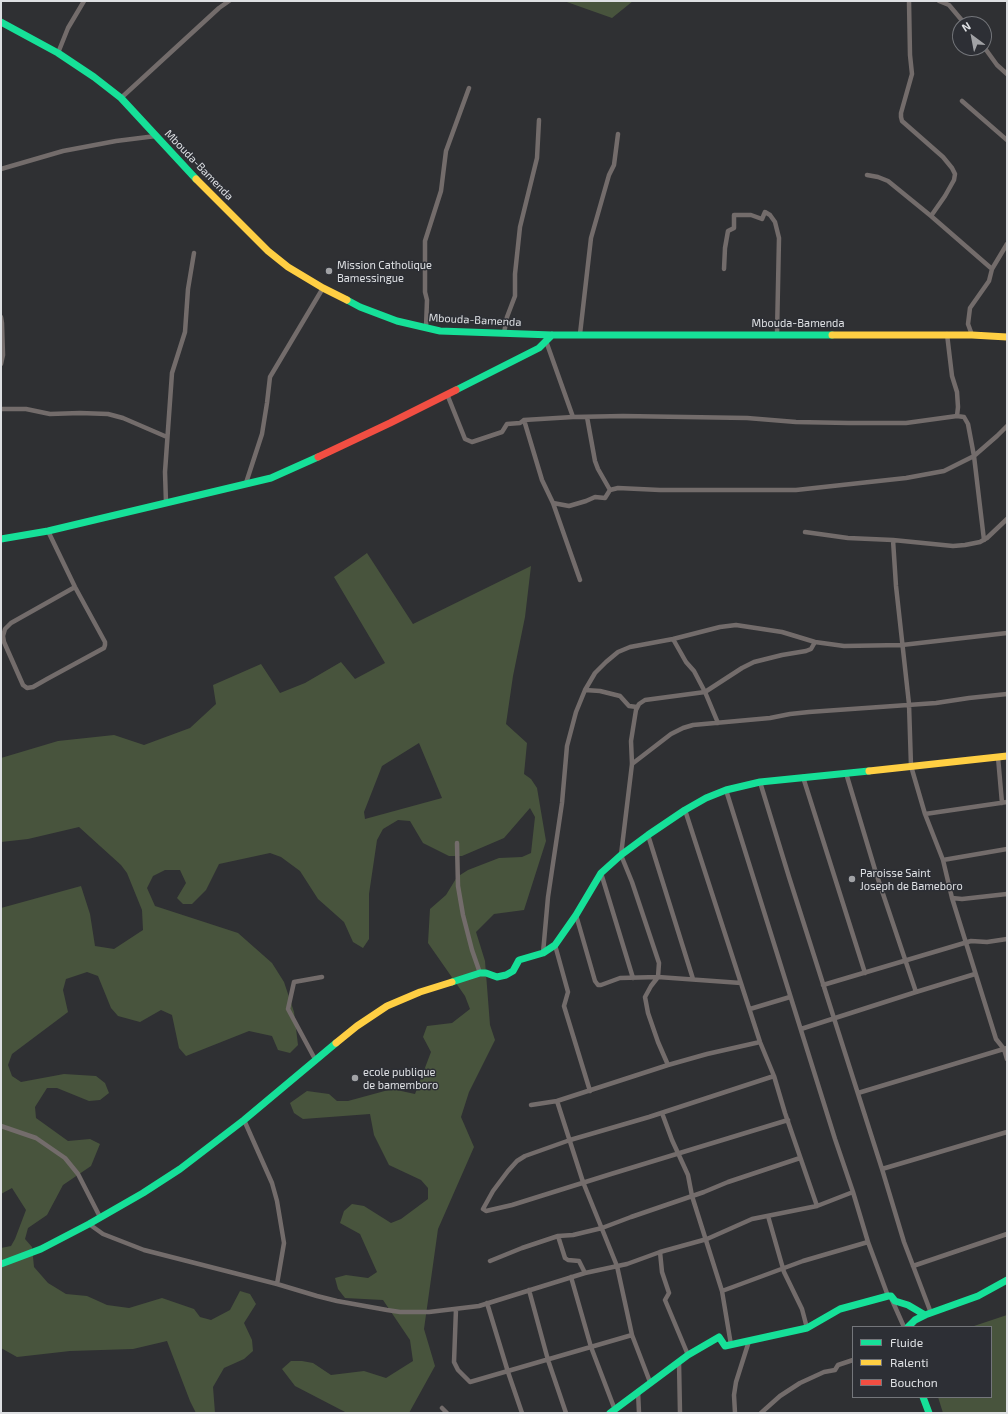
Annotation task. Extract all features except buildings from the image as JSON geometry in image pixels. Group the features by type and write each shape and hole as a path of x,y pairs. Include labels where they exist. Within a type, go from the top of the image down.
{"main road":[{"name":"Mbouda-Bamenda","path":"1,22 58,53 94,77 121,98 194,177 268,251 288,267 323,288 370,311 397,321 440,331 552,335 972,334 1007,337"},
{"path":"1,539 48,531 271,478 390,423 539,348 552,335"},
{"path":"1,1264 41,1249 89,1224 180,1169 244,1120 357,1026 387,1006 420,992 480,973 486,973 497,977 506,975 513,971 519,960 543,953 555,945 576,915 601,873 621,855 648,835 684,810 706,798 726,790 760,782 1007,756"},
{"path":"909,1326 915,1320 978,1296 1007,1280"},
{"path":"613,1412 650,1382 688,1356 719,1338 725,1346 807,1328 840,1309 890,1296 895,1301 928,1314"},
{"path":"923,1398 929,1413"}],"street":[{"path":"58,53 68,28 84,1"},
{"path":"121,98 219,8 229,1"},
{"path":"909,1 910,55 912,74 901,113 902,121 943,157 955,174 954,180 945,196 931,216"},
{"path":"939,1 949,5 958,16"},
{"path":"990,56 1007,74"},
{"path":"426,328 427,300 425,292 425,241 441,191 446,150 469,88"},
{"path":"962,101 1007,140"},
{"path":"504,333 507,317 515,296 515,274 520,227 536,158 539,120"},
{"path":"580,334 591,238 609,175 614,165 618,134"},
{"path":"1,169 63,151 116,141 156,136"},
{"path":"867,175 878,177 888,182 931,216 992,269"},
{"path":"724,269 725,248 728,232 734,228 734,214 751,215 762,218 765,212 770,215 775,222 779,238 776,334"},
{"path":"972,334 968,324 970,308 989,281 992,269 1007,244"},
{"path":"166,502 165,472 172,373 185,332 188,289 194,253"},
{"path":"246,483 262,434 270,377 323,288"},
{"path":"1,316 3,355 1,364"},
{"path":"947,334 952,376 958,398 957,416"},
{"path":"546,341 573,417"},
{"path":"447,394 465,439 472,442 502,432 507,424 520,423 524,420 573,417 747,418 796,422 906,423 964,416 968,424 974,456 984,540"},
{"path":"1,409 26,409 50,414 108,414 122,418 167,437"},
{"path":"587,417 595,461 610,490"},
{"path":"524,420 542,480 553,502 580,580"},
{"path":"553,502 569,506 595,497 605,498 610,490 618,488 660,490 816,489 906,478 944,471 974,456 1007,426"},
{"path":"805,532 848,538 893,540 953,546 974,544 984,540 991,536 1007,519"},
{"path":"48,531 106,645 104,648 33,687 27,688 24,685 4,642 3,636 5,630 11,623 75,586"},
{"path":"893,540 896,586 909,704 911,766 925,814 943,860 965,942 996,1039 1005,1048 1007,1059"},
{"path":"543,953 548,897 562,803 567,746 576,712 585,690 595,673 618,652 630,647 673,639 720,627 736,625 782,632 815,642 844,646 902,645 1007,633"},
{"path":"673,639 705,692 718,723"},
{"path":"668,1064 658,1042 648,1013 645,997 658,977 659,963 632,882 621,855 632,764 631,741 637,707 642,701 649,699 705,692 754,662 806,651 811,649 815,642"},
{"path":"585,690 600,691 620,696 629,706 637,707"},
{"path":"632,764 659,742 677,731 693,725 770,718 790,714 936,703 1007,694"},
{"path":"925,814 1004,803 998,757"},
{"path":"846,773 876,873 916,992"},
{"path":"803,778 865,973"},
{"path":"760,782 904,1242 928,1314"},
{"path":"726,790 868,1242 904,1326"},
{"path":"684,810 760,1042 774,1076 817,1206"},
{"path":"648,835 693,979"},
{"path":"457,843 458,886 463,915 472,950 480,973"},
{"path":"943,860 1007,849"},
{"path":"601,873 633,978"},
{"path":"952,898 962,899 1007,894"},
{"path":"576,915 596,984 601,985 615,979 658,977 741,983"},
{"path":"823,985 905,962 965,942 987,942 1007,939"},
{"path":"555,945 568,992 564,1006 590,1091"},
{"path":"800,1029 976,974"},
{"path":"316,1060 288,1010 294,982 322,977"},
{"path":"750,1009 790,997"},
{"path":"531,1106 557,1101 590,1091 668,1064 760,1042"},
{"path":"858,1093 1005,1048"},
{"path":"774,1076 662,1113 570,1140 531,1154 517,1161 499,1182 483,1209 486,1211 512,1205 788,1120"},
{"path":"557,1101 584,1182 617,1266 632,1335 650,1382"},
{"path":"662,1113 672,1140 688,1175 692,1196 707,1239 722,1291 731,1345"},
{"path":"244,1120 272,1183 278,1208 284,1243 277,1284"},
{"path":"1,1126 36,1138 56,1151 70,1163 78,1174 100,1217"},
{"path":"882,1169 1007,1132"},
{"path":"490,1261 558,1236 573,1235 602,1228 728,1182 800,1158"},
{"path":"89,1224 109,1237 144,1250 277,1284 337,1302 387,1310 415,1312 456,1309 487,1303 585,1273 627,1264 660,1252 707,1239 752,1219 817,1206 853,1192"},
{"path":"768,1216 784,1272 802,1309 807,1328"},
{"path":"913,1266 1007,1234"},
{"path":"558,1236 565,1258 568,1260 579,1261 585,1273"},
{"path":"722,1291 803,1261 868,1242"},
{"path":"660,1252 662,1272 669,1293 665,1300 688,1356"},
{"path":"571,1277 591,1347 613,1412"},
{"path":"529,1290 548,1360 566,1413"},
{"path":"487,1303 522,1413"},
{"path":"456,1309 454,1362 458,1370 470,1382 632,1335"},
{"path":"735,1413 734,1395 736,1382 748,1340"},
{"path":"762,1413 780,1396 800,1383 824,1372 835,1370 838,1365 852,1360"},
{"path":"679,1362 680,1413"},
{"path":"638,1391 639,1413"},
{"path":"442,1408 447,1413"}],"green space":[{"path":"564,1 633,1 612,18"},
{"path":"367,553 413,624 531,566 525,617 513,676 506,724 527,743 524,774 531,779 537,788 546,841 524,910 494,914 476,932 485,961 490,1025 495,1040 469,1092 461,1117 474,1147 438,1229 424,1329 435,1366 409,1413 347,1413 295,1386 282,1369 291,1361 302,1361 313,1363 331,1375 364,1371 386,1378 413,1361 410,1340 383,1300 345,1298 338,1289 335,1278 346,1275 368,1278 377,1272 360,1234 340,1223 344,1211 352,1204 364,1206 391,1223 401,1219 428,1199 428,1188 421,1180 389,1165 374,1135 370,1114 303,1119 294,1113 290,1103 307,1091 329,1094 337,1101 348,1101 392,1089 415,1094 431,1052 423,1037 427,1026 452,1023 470,1009 465,996 428,943 430,909 446,895 457,877 468,870 499,858 522,857 531,853 535,817 530,808 504,838 462,856 449,856 423,843 410,821 398,820 383,829 377,840 369,894 369,939 363,948 353,942 344,922 318,899 300,871 281,857 270,853 219,864 206,890 192,904 183,904 177,898 186,883 180,870 165,870 153,876 147,888 155,906 238,933 272,963 284,982 294,1012 298,1045 290,1053 278,1050 272,1036 249,1031 186,1056 179,1048 172,1015 161,1010 140,1022 118,1016 111,1008 98,976 87,972 66,979 63,990 68,1012 12,1054 8,1065 12,1076 21,1082 64,1074 96,1076 105,1083 109,1093 100,1100 89,1101 57,1088 47,1088 35,1107 36,1118 68,1141 90,1139 100,1144 91,1166 63,1185 47,1215 28,1228 25,1239 32,1247 34,1267 48,1283 66,1294 87,1296 107,1305 129,1308 162,1298 194,1309 200,1317 211,1320 230,1310 240,1291 250,1294 256,1304 244,1323 252,1340 253,1351 244,1359 224,1368 213,1387 215,1413 196,1413 167,1341 133,1349 70,1351 17,1357 1,1348 1,1248 11,1246 26,1210 12,1188 1,1194 1,908 81,886 90,914 95,946 114,949 143,930 142,910 127,873 121,865 79,827 28,839 1,842 1,758 58,741 114,735 144,745 190,728 216,704 213,685 261,664 280,693 305,683 341,662 355,679 385,663 334,577","holes":["419,743 442,798 365,819 364,812 382,766"]},
{"path":"1007,1315 1007,1413 943,1413 938,1398 992,1398 992,1326 974,1326"}],"traffic: fast":[{"path":"1,22 58,53 94,77 121,98 196,179"},
{"path":"347,300 360,307 397,321 440,331 552,335 832,335"},
{"path":"456,390 539,348 552,335"},
{"path":"1,539 48,531 271,478 318,457"},
{"path":"452,982 480,973 486,973 497,977 506,975 513,971 519,960 543,953 555,945 576,915 601,873 621,855 648,835 706,798 726,790 760,782 869,771"},
{"path":"1,1264 41,1249 89,1224 143,1193 180,1169 244,1120 336,1043"},
{"path":"909,1326 915,1320 925,1315 978,1296 1007,1280"},
{"path":"610,1413 688,1355 719,1337 725,1346 807,1328 840,1309 888,1296 891,1296 895,1301 908,1305 925,1315"},
{"path":"923,1398 929,1413"}],"traffic: slow":[{"path":"196,179 268,251 288,267 323,288 347,300"},
{"path":"832,335 972,335 1007,337"},
{"path":"869,771 1007,756"},
{"path":"336,1043 357,1026 387,1006 420,992 452,982"}],"traffic: jam":[{"path":"318,457 456,390"}],"place":[{"name":"Mission Catholique Bamessingue","path":"329,271"},
{"name":"Paroisse Saint Joseph de Bameboro","path":"852,879"},
{"name":"ecole publique de bamemboro","path":"355,1078"}]}
